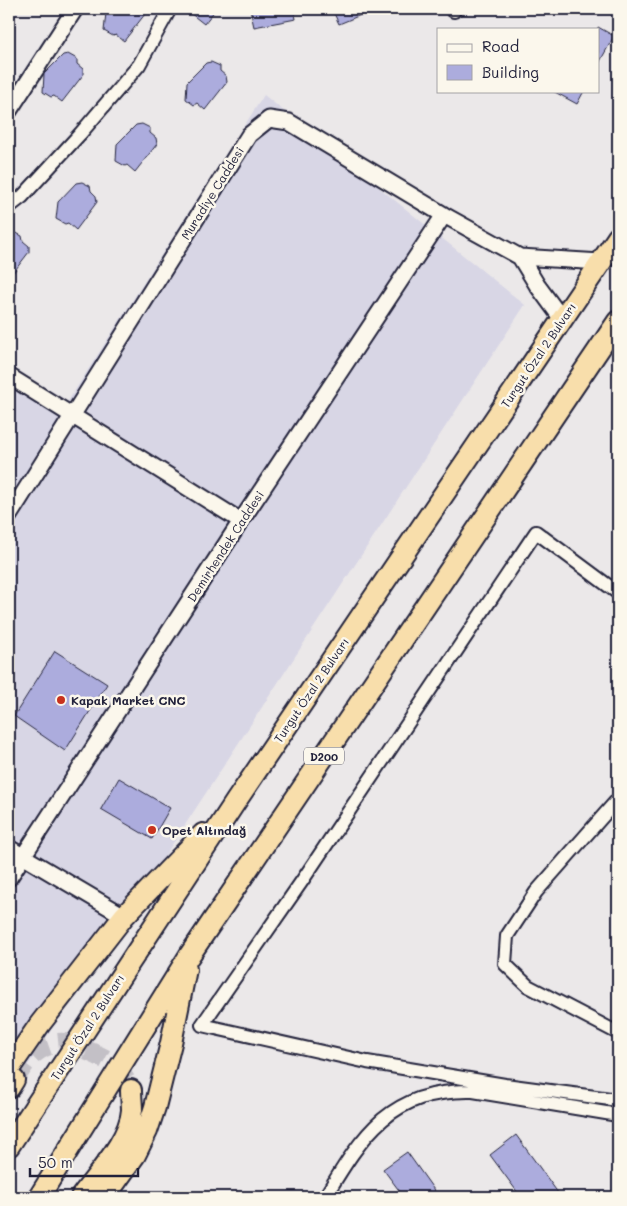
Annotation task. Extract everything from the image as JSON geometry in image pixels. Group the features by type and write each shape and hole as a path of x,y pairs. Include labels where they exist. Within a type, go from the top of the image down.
{"highway":[{"name":"Turgut Özal 2 Bulvarı","path":"9,1146 236,801 618,237"},
{"name":"D200","path":"39,1197 189,956 618,321"},
{"path":"10,1079 40,1024 124,916 236,801"},
{"path":"105,1197 124,1171 147,1131 155,1108 171,1043 189,956"},
{"path":"81,1197 119,1144 128,1126 132,1110 131,1090"}],"street":[{"path":"9,111 75,9"},
{"path":"9,207 35,183 139,65 170,9"},
{"name":"Muradiye Caddesi","path":"9,516 249,135 269,119 289,122 444,215 520,257"},
{"name":"Demirhendek Caddesi","path":"9,878 241,521 444,215"},
{"path":"520,257 601,262"},
{"path":"520,257 537,286 562,320"},
{"path":"9,376 241,521"},
{"path":"618,593 536,532 302,881 202,1025 367,1062 618,1100"},
{"path":"618,799 536,892 507,936 505,964 528,986 618,1034"},
{"path":"9,848 124,916"},
{"path":"325,1197 353,1152 368,1132 384,1116 432,1093 453,1090 473,1091 618,1115"}],"shaded area":[{"path":"264,95 525,305 9,1094 9,376 63,409"}],"building":[{"path":"110,9 149,9 124,41 116,35 113,36 104,31 106,13"},
{"path":"185,9 216,9 204,24"},
{"path":"250,9 294,9 296,19 254,27"},
{"path":"332,9 375,9 339,24"},
{"path":"600,28 614,36 600,61"},
{"path":"68,54 77,59 77,64 83,69 83,75 62,102 54,96 51,97 43,92 44,74 63,55"},
{"path":"211,62 220,66 220,71 226,76 227,82 205,110 197,103 194,105 186,99 187,82 206,63"},
{"path":"555,92 583,92 577,104"},
{"path":"142,124 150,128 150,133 156,138 157,144 135,172 127,165 125,166 116,161 117,144 136,125"},
{"path":"82,182 90,186 97,202 76,230 68,223 65,224 56,219 58,202 76,183"},
{"path":"9,229 22,236 23,241 29,246 29,252 9,278"},
{"name":"Kapak Market CNC","path":"55,651 107,684 65,751 14,716"},
{"path":"119,778 170,808 152,839 101,809"},
{"path":"516,1135 561,1197 521,1197 490,1155"},
{"path":"407,1152 439,1197 404,1197 383,1169"}],"tunnel":[{"path":"14,1080 35,1053 51,1045 64,1043 90,1052 110,1062 119,1071 131,1090"}],"place":[{"name":"Kapak Market CNC","path":"61,700"},
{"name":"Opet Altındağ","path":"152,830"}]}
